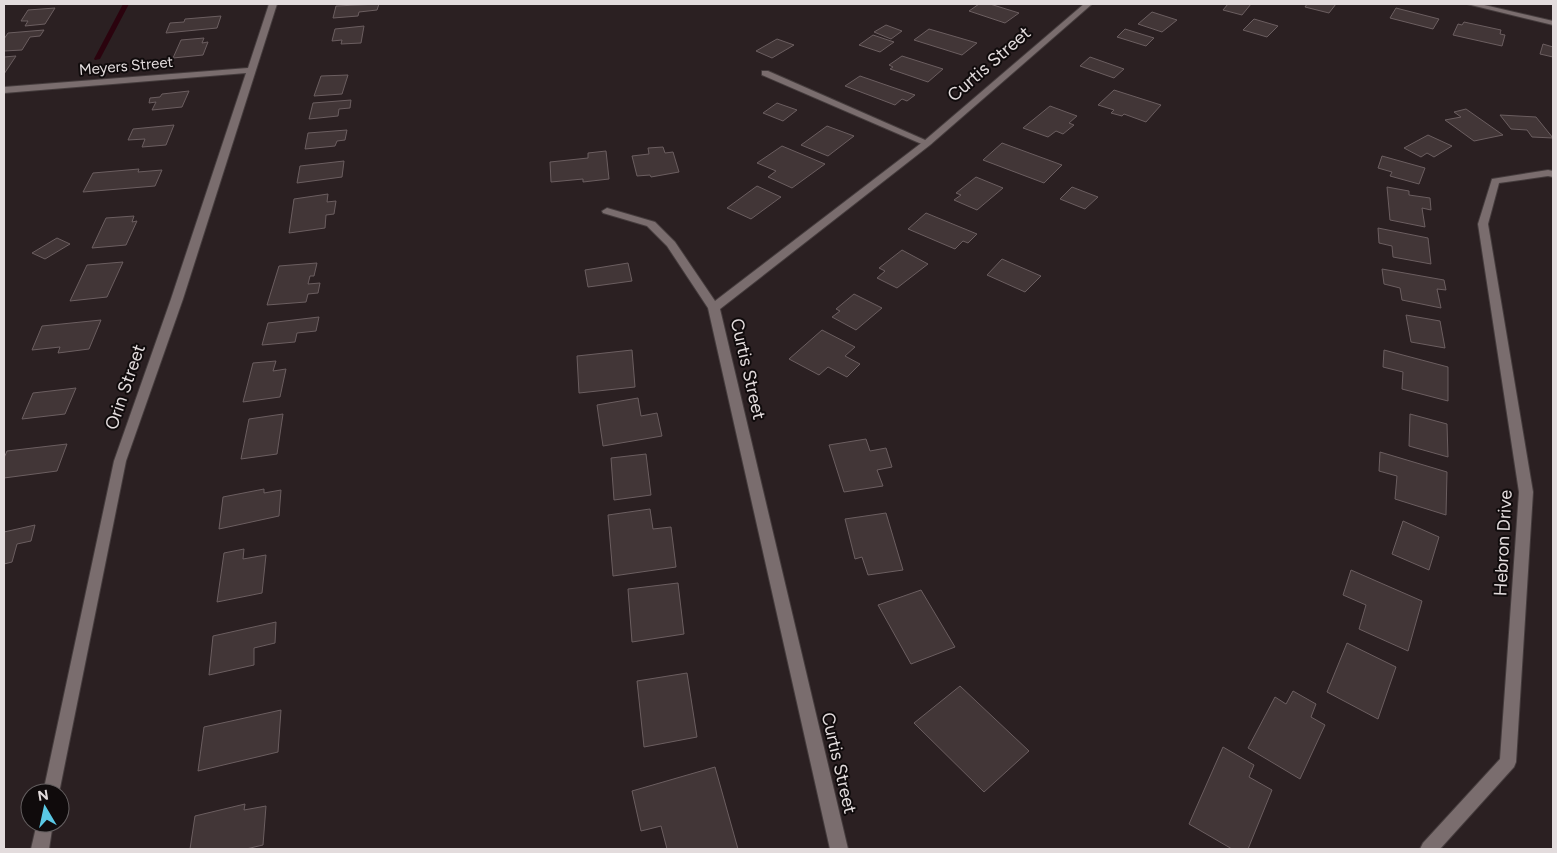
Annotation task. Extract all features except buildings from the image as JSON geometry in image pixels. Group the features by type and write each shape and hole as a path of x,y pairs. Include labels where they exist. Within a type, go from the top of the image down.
{"street":[{"name":"Orin Street","path":"53,783 120,461 177,299 273,4"},
{"name":"Curtis Street","path":"839,849 714,308 927,143 1088,4"},
{"path":"1471,4 1553,23"},
{"name":"Meyers Street","path":"4,90 251,70"},
{"path":"765,73 927,143"},
{"name":"Hebron Drive","path":"1429,849 1508,762 1526,492 1483,224 1495,181 1548,173 1553,174"},
{"path":"607,211 651,224 671,244 714,308"},
{"path":"40,849 43,833"}],"waterway":[{"path":"97,59 126,4"}]}
